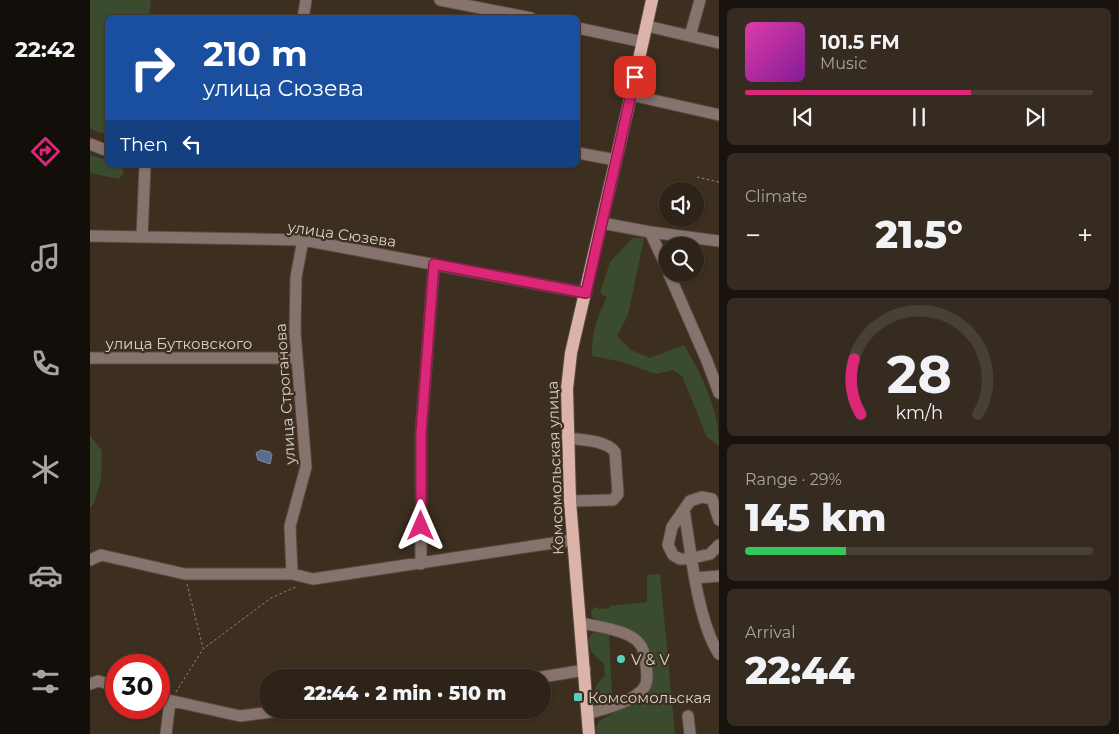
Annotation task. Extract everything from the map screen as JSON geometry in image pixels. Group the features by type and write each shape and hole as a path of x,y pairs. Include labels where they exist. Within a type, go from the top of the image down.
{"main road":[{"name":"Комсомольская улица","path":"589,734 570,501 567,438 568,371 652,0"}],"street":[{"path":"304,15 306,0"},
{"path":"440,0 516,15"},
{"path":"690,36 700,0"},
{"path":"646,26 719,43"},
{"path":"580,28 643,42"},
{"path":"631,95 719,116"},
{"path":"90,144 105,150"},
{"path":"580,153 616,160"},
{"path":"142,237 144,167"},
{"path":"602,223 650,232 719,241"},
{"path":"650,232 659,251"},
{"name":"улица Сюзева","path":"90,236 303,240 586,293"},
{"name":"улица Строганова","path":"292,574 290,526 306,467 295,332 296,277 303,240"},
{"path":"421,564 421,433 434,264"},
{"path":"672,282 719,393"},
{"name":"улица Бутковского","path":"90,358 297,358"},
{"path":"567,438 600,443 611,447 615,452 618,494 613,500 570,501"},
{"path":"719,520 712,499 702,497 690,502 672,527 668,545 673,555 680,559 710,554 719,545"},
{"path":"684,510 695,578 706,624 719,654"},
{"path":"90,560 101,555 185,574 292,574 313,579 573,540"},
{"path":"695,578 719,576"},
{"path":"581,622 625,634 639,642 644,649 647,674 646,686 638,693 624,702 587,714"},
{"path":"551,676 585,670"},
{"path":"90,684 98,681 105,683"},
{"path":"170,701 240,716 259,714"},
{"path":"688,716 690,734"},
{"path":"165,719 166,734"}],"path":[{"path":"698,177 719,182"},
{"path":"185,574 203,649"},
{"path":"170,692 203,649 271,598 313,579"}],"green space":[{"path":"90,0 151,0 149,15 105,15 105,134 90,129"},
{"path":"90,155 105,159 105,167 121,167 124,171 119,179 90,173"},
{"path":"633,238 644,238 628,315 617,336 631,350 650,358 684,345 703,381 713,406 719,446 707,437 682,376 673,370 656,374 623,362 592,356 595,325 607,297 600,293 610,262"},
{"path":"90,435 102,451 101,480 94,503 90,508"},
{"path":"660,574 675,734 597,734 596,728 599,721 630,703 646,688 652,667 651,654 642,636 632,630 592,617 591,611 599,607 599,609 610,608 610,606 647,602 647,575"},
{"path":"600,630 609,635 612,696 610,700 602,703 595,701 594,693 596,686 605,675 604,664 592,652 589,644 590,636 595,631"}],"water":[{"path":"261,450 270,452 272,455 270,464 258,460 256,453"}],"place":[{"name":"V & V","path":"621,659"},
{"name":"Комсомольская","path":"578,697"}],"route":[{"path":"421,526 421,433 434,264 586,293 635,77"}]}
